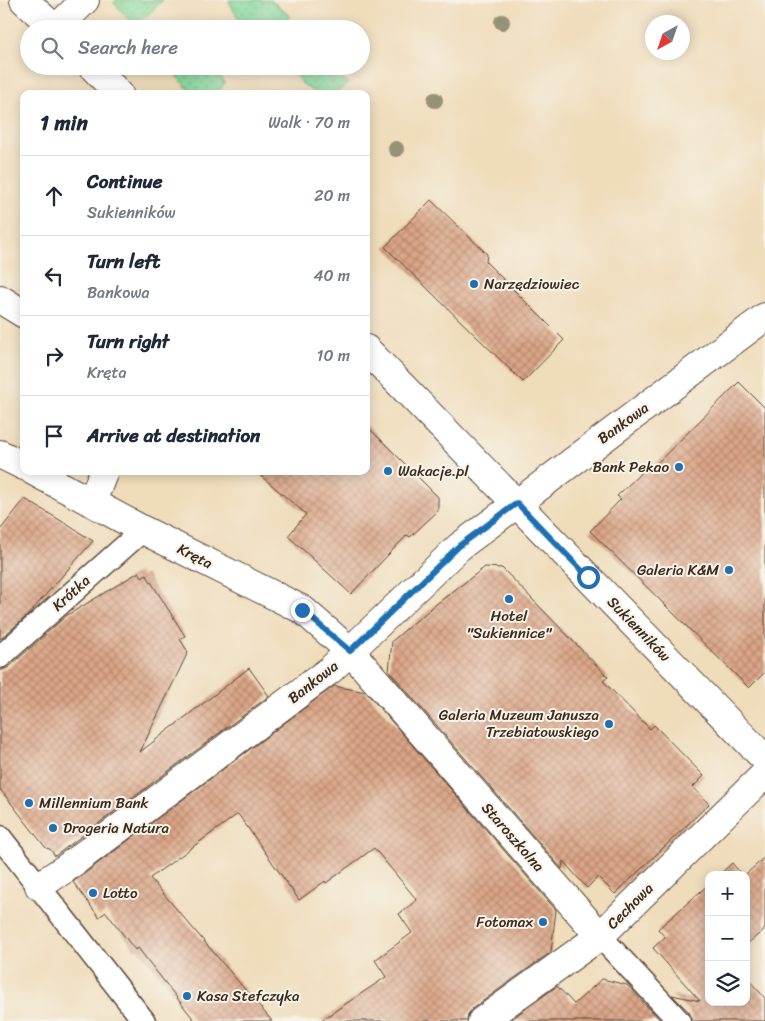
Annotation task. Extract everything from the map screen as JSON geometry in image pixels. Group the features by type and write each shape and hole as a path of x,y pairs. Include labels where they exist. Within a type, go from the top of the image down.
{"street":[{"path":"24,0 46,20"},
{"path":"65,20 85,0"},
{"path":"101,75 115,90"},
{"path":"0,300 20,312"},
{"name":"Bankowa","path":"40,886 323,676 459,546 765,317"},
{"name":"Sukienników","path":"370,352 765,758"},
{"path":"0,454 20,464"},
{"name":"Kręta","path":"41,475 143,530 302,610 350,651"},
{"path":"92,502 102,475"},
{"name":"Krótka","path":"0,657 143,530"},
{"name":"Staroszkolna","path":"350,651 600,936 679,1021"},
{"name":"Cechowa","path":"482,1021 600,936 765,774"},
{"path":"5,851 40,886 144,1021"}],"green space":[{"path":"116,0 163,0 141,20 130,20 114,3"},
{"path":"229,0 271,0 290,16 286,20 241,20"},
{"path":"175,75 219,75 225,83 220,90 189,90"},
{"path":"296,75 339,75 348,83 340,90 312,90 301,82"}],"building":[{"path":"431,200 487,254 486,262 564,340 523,382 385,247"},
{"name":"Galeria K&M","path":"739,382 765,408 765,672 749,688 590,531 621,499 617,496 645,469 648,472"},
{"path":"370,429 438,497 438,511 410,537 407,535 351,594 288,536 306,514 260,475 370,475"},
{"path":"25,499 93,541 26,617 0,639 0,530"},
{"path":"485,567 502,568 608,677 603,681 650,729 654,725 704,776 693,787 709,804 615,894 598,877 587,888 563,861 562,869 389,671 392,641"},
{"path":"139,572 142,577 146,574 185,636 180,639 188,652 140,752 249,668 269,696 55,856 50,849 46,848 0,789 0,670 9,667 66,616"},
{"path":"334,686 366,692 556,910 551,952 473,1008 468,1014 467,1021 320,1021 386,977 375,960 412,933 399,914 417,900 374,848 299,900 238,814 150,878 272,1021 195,1021 138,948 135,950 106,912 99,917 73,882"},
{"path":"765,857 765,929 750,942 750,871"},
{"path":"732,863 739,871 723,871"},
{"path":"705,888 705,1006 750,1006 750,981 765,998 765,1021 692,1021 689,1012 672,995 700,1001 653,948 665,937 658,929"},
{"path":"602,979 627,985 661,1021 509,1021 557,986 574,1004"}],"place":[{"name":"Narzędziowiec","path":"474,284"},
{"name":"Bank Pekao","path":"679,467"},
{"name":"Wakacje.pl","path":"388,471"},
{"name":"Galeria K&M","path":"729,570"},
{"name":"Hotel \"Sukiennice\"","path":"509,599"},
{"name":"Galeria Muzeum Janusza Trzebiatowskiego","path":"609,724"},
{"name":"Millennium Bank","path":"29,803"},
{"name":"Drogeria Natura","path":"53,828"},
{"name":"Lotto","path":"93,893"},
{"name":"Fotomax","path":"543,922"},
{"name":"Kasa Stefczyka","path":"187,996"}],"route":[{"path":"302,610 350,651 459,546 517,503 588,577"}]}
